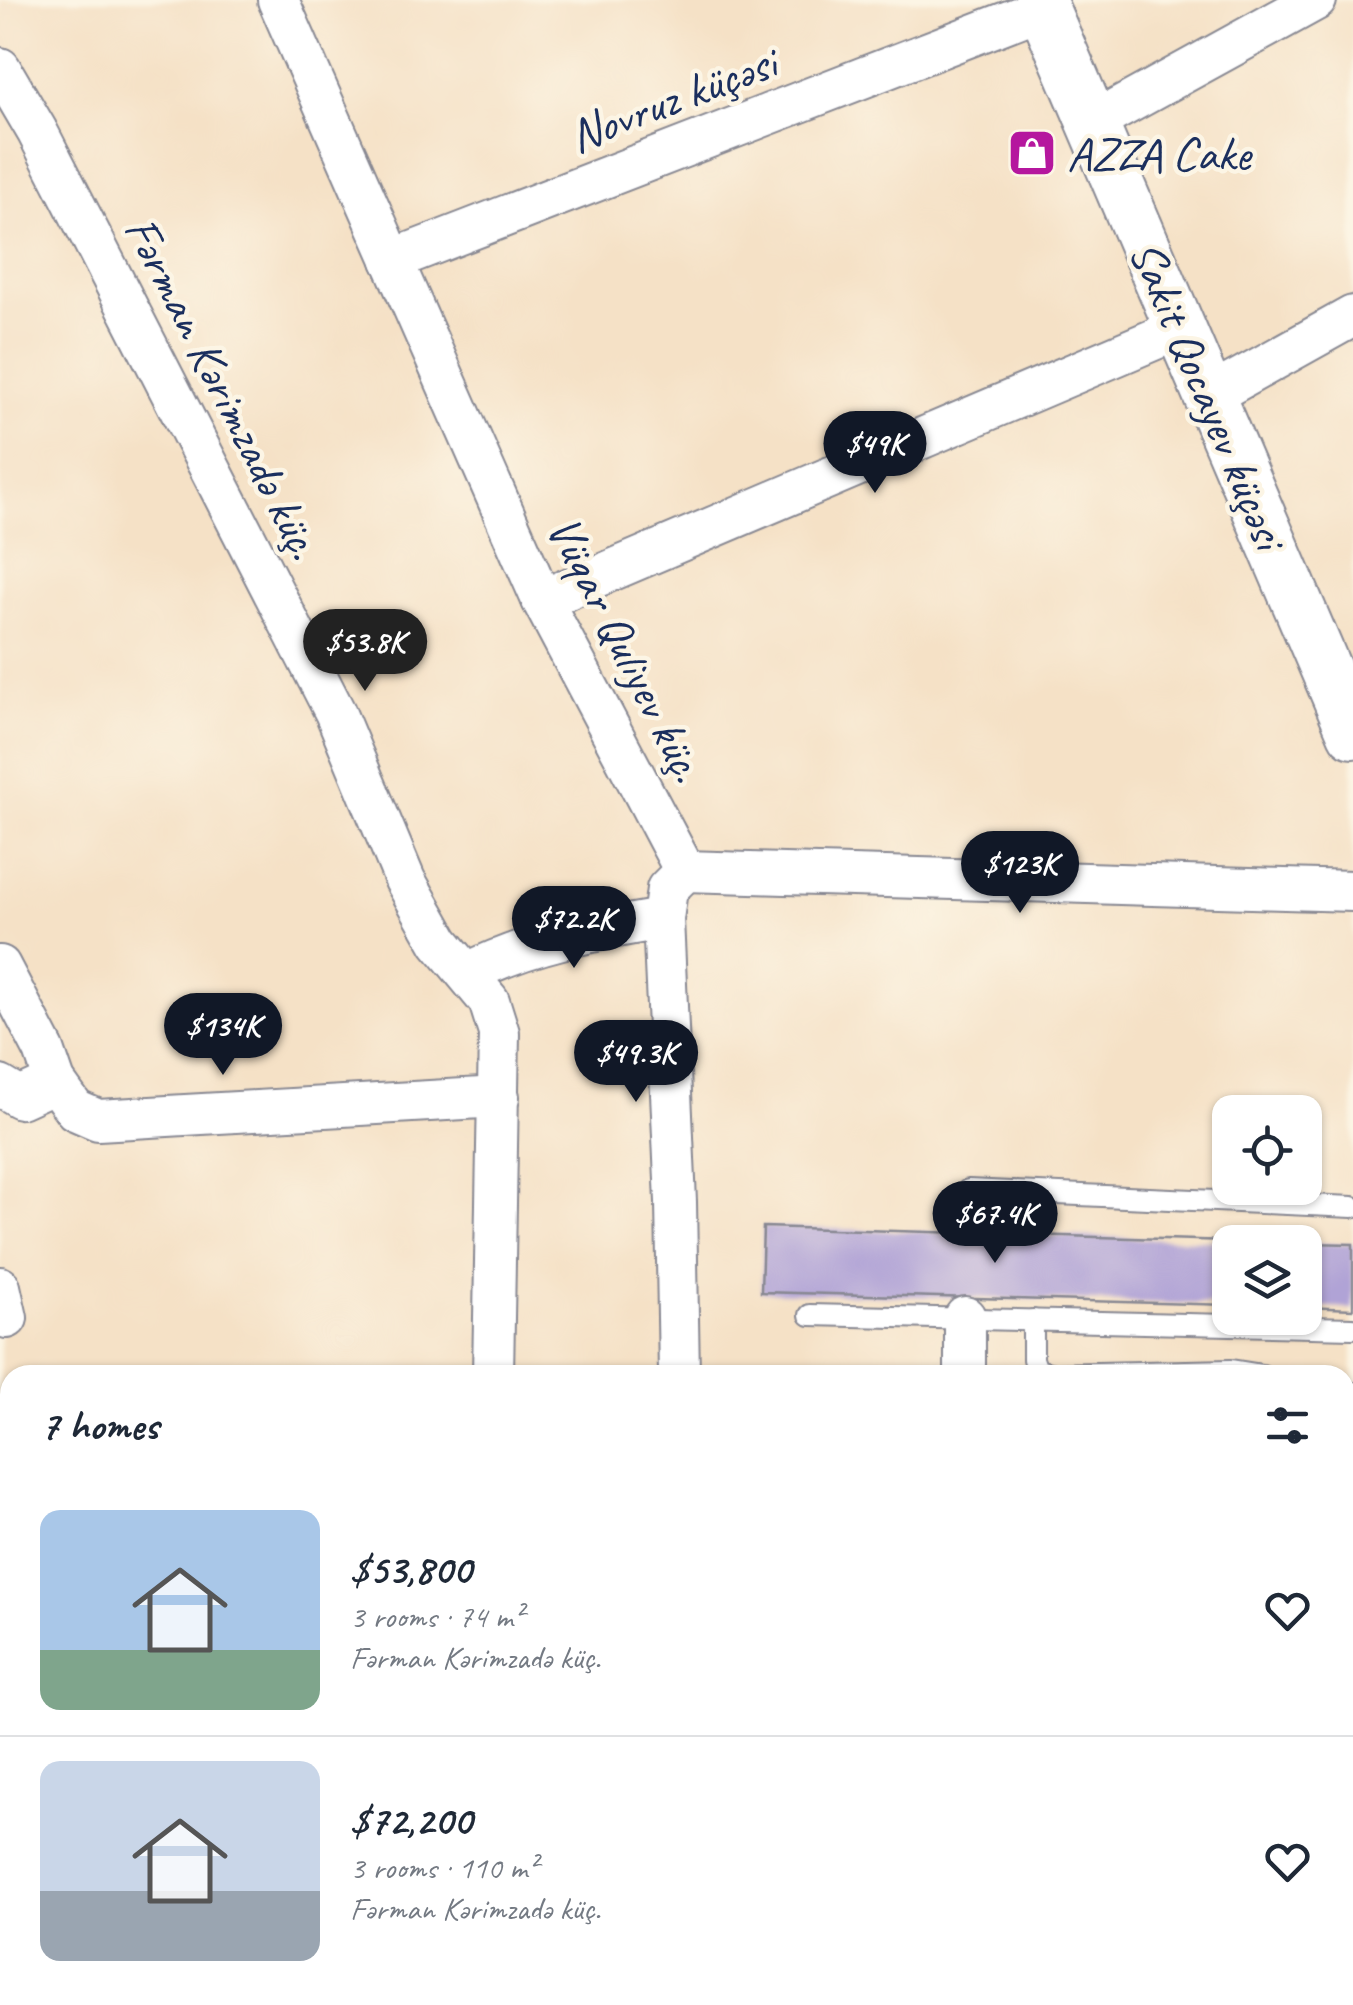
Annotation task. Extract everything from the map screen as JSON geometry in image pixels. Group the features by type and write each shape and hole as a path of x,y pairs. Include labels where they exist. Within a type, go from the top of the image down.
{"street":[{"name":"Vüqar Quliyev küç.","path":"278,0 542,600 685,871"},
{"path":"1094,122 1316,0"},
{"name":"Novruz küçəsi","path":"392,260 1041,4"},
{"name":"Sakit Qocayev küçəsi","path":"1041,4 1350,719"},
{"name":"Fərman Kərimzadə küç.","path":"0,68 46,148 335,712 405,880 440,942 489,1001 498,1033 499,1097 494,1365"},
{"path":"1211,395 1353,316"},
{"path":"542,600 1181,328"},
{"path":"679,1365 676,1202 662,918 668,889 685,871 1353,891"},
{"path":"468,973 501,956 582,932 662,918"},
{"path":"0,966 44,1050 19,1094 98,1120 499,1097"},
{"path":"964,1317 964,1365"}],"lane":[{"path":"968,1190 1353,1208"},
{"path":"810,1315 1353,1328"},
{"path":"1033,1320 1035,1365"}],"building":[{"path":"763,1227 1212,1240 1212,1305 761,1292"},
{"path":"1322,1243 1353,1244 1353,1309 1322,1308"}],"place":[{"name":"AZZA Cake","path":"1032,153"}]}
